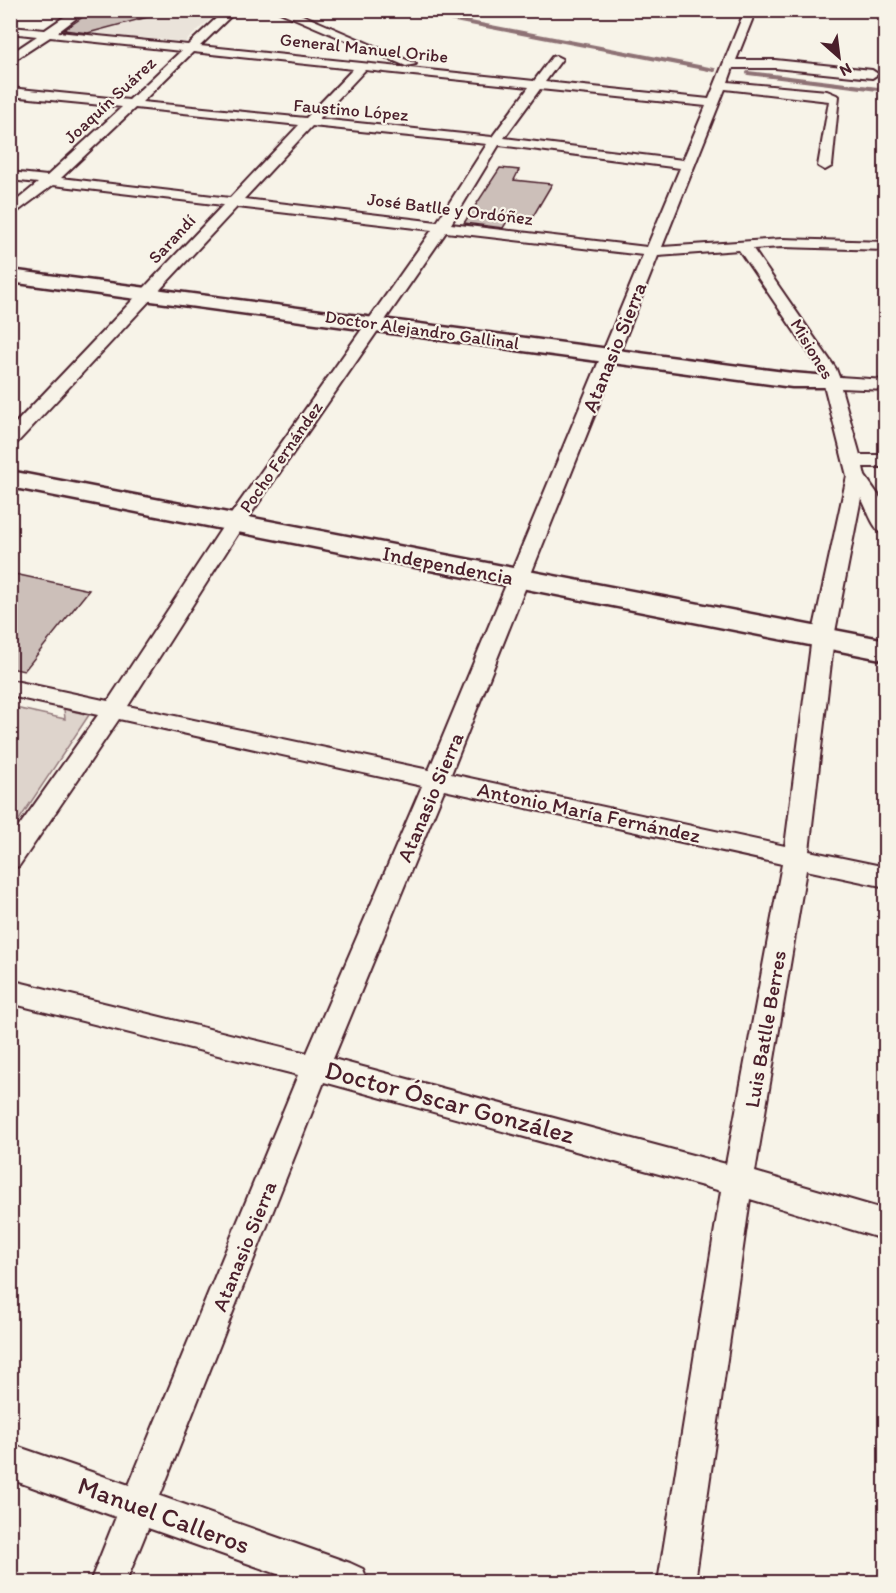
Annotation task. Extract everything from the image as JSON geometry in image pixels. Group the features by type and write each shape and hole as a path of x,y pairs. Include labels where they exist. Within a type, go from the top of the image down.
{"street":[{"path":"10,60 82,10"},
{"name":"Joaquín Suárez","path":"10,213 50,181 232,10"},
{"path":"280,10 434,74"},
{"name":"Atanasio Sierra","path":"108,1582 316,1066 437,779 715,103 751,10"},
{"name":"General Manuel Oribe","path":"10,30 715,103"},
{"name":"Pocho Fernández","path":"10,859 112,711 234,524 441,228 495,141 556,59"},
{"path":"730,64 775,64 872,74"},
{"name":"Sarandí","path":"10,440 362,66"},
{"path":"721,85 827,95 835,99 825,166"},
{"name":"Faustino López","path":"10,93 495,141 689,165"},
{"name":"José Batlle y Ordóñez","path":"10,176 652,252 805,243 885,246"},
{"name":"Misiones","path":"743,245 823,360 833,382 854,468 880,513 885,529"},
{"name":"Doctor Alejandro Gallinal","path":"10,276 792,380 833,382"},
{"path":"833,382 885,385"},
{"path":"854,468 885,462"},
{"name":"Luis Batlle Berres","path":"677,1582 738,1180 796,857 823,638 854,468"},
{"name":"Independencia","path":"10,479 885,650"},
{"name":"Antonio María Fernández","path":"10,688 885,877"},
{"name":"Doctor Óscar González","path":"10,991 316,1066 738,1180 885,1225"},
{"name":"Manuel Calleros","path":"10,1461 350,1582"}],"shaded area":[{"path":"93,11 219,11 185,42 65,31"},
{"path":"11,707 65,719 64,709 89,715 11,832"}],"building":[{"path":"93,10 147,10 148,17 88,33 64,30"},
{"path":"500,168 519,170 514,180 552,184 532,218 511,215 503,228 464,223"},
{"path":"10,573 89,590 24,671 10,668"}],"waterway":[{"path":"403,10 714,70"},
{"path":"748,73 886,90"}]}
